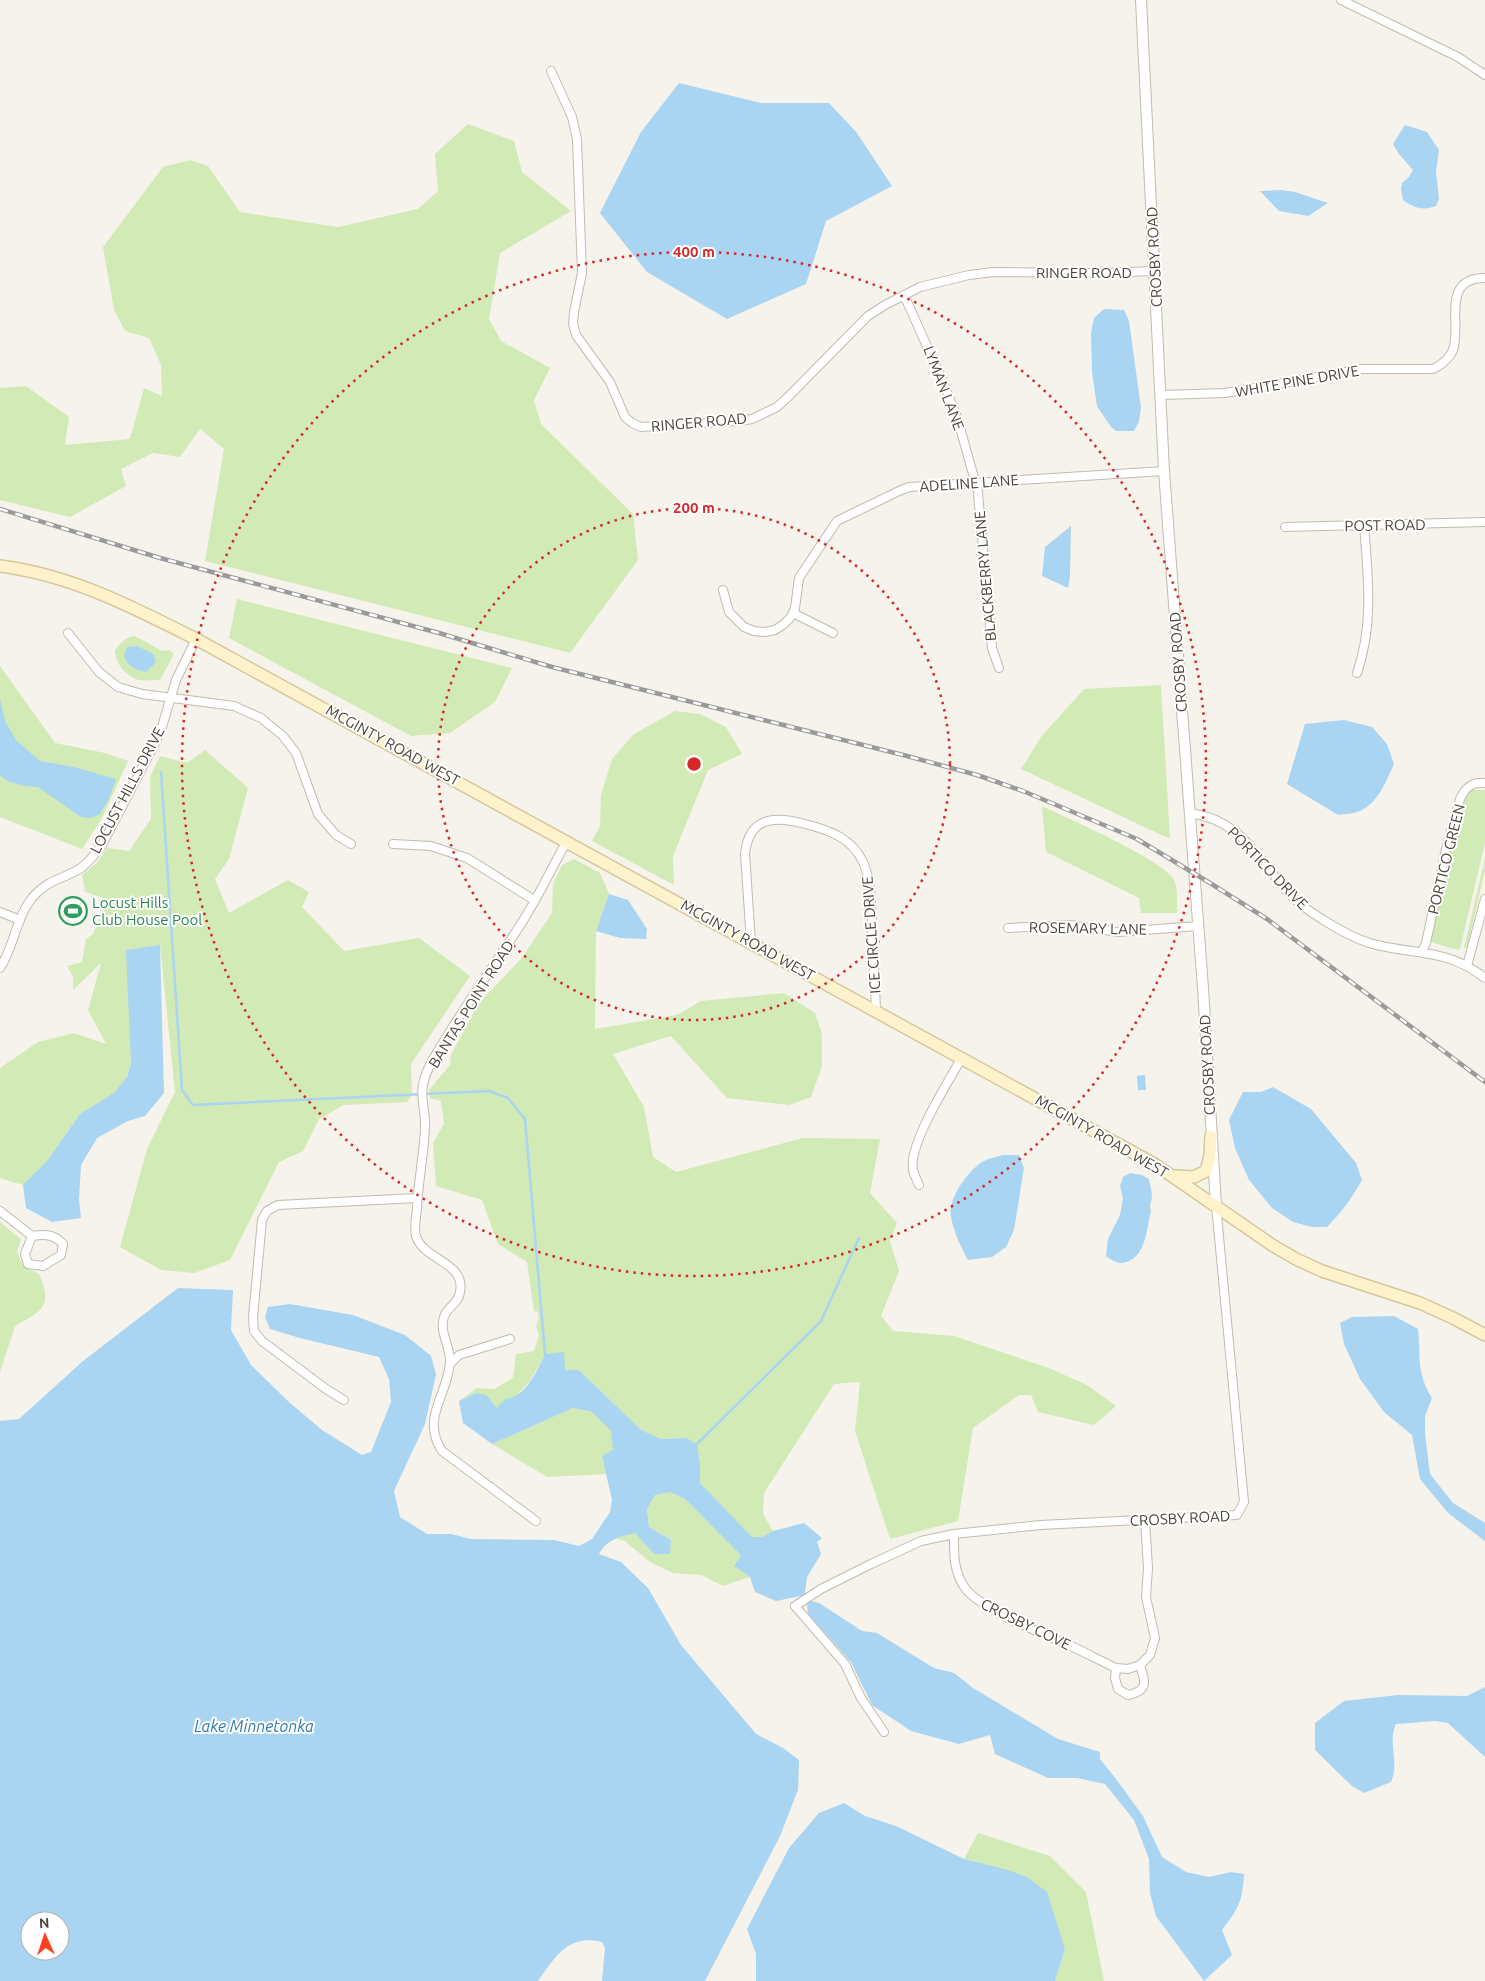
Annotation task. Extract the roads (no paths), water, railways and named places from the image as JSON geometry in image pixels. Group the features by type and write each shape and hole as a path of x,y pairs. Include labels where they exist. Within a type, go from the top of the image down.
{"main road":[{"name":"MCGINTY ROAD WEST","path":"0,566 57,577 129,604 962,1057 1171,1175 1272,1245 1296,1259 1322,1271 1420,1303 1485,1335"},
{"path":"1171,1175 1194,1177 1206,1171 1210,1156 1211,1136"}],"street":[{"name":"CROSBY ROAD","path":"884,1732 861,1698 845,1664 795,1606 871,1564 921,1541 954,1534 1041,1525 1237,1515 1244,1502 1216,1205 1198,926 1164,471 1141,0"},
{"path":"1341,0 1458,57 1485,75"},
{"name":"RINGER ROAD","path":"551,71 572,117 577,139 582,273 574,312 576,335 610,382 625,417 640,427 739,421 765,414 787,398 868,316 904,295 944,280 993,272 1101,273 1154,271"},
{"name":"WHITE PINE DRIVE","path":"1161,395 1225,393 1362,369 1433,369 1441,365 1453,350 1456,297 1460,288 1477,278 1485,278"},
{"name":"LYMAN LANE","path":"904,295 944,382 977,483"},
{"name":"ADELINE LANE","path":"793,613 799,578 837,521 846,515 909,487 1164,471"},
{"name":"BLACKBERRY LANE","path":"977,483 992,648 999,668"},
{"name":"POST ROAD","path":"1285,527 1485,522"},
{"path":"1357,673 1365,647 1369,621 1369,588 1364,525"},
{"path":"723,590 729,612 744,627 754,631 774,630 784,624 793,613 833,633"},
{"path":"68,633 99,672 118,687 142,694 234,706 261,718 283,736 296,753 318,814 336,834 351,844"},
{"name":"LOCUST HILLS DRIVE","path":"0,968 7,957 20,920 31,900 45,885 80,868 93,858 102,845 153,747 172,697 176,680 196,639"},
{"name":"PORTICO GREEN","path":"1422,951 1426,943 1446,849 1460,799 1463,792 1469,786 1475,783 1485,783"},
{"name":"PORTICO DRIVE","path":"1189,813 1210,818 1230,827 1252,848 1295,900 1325,921 1362,940 1377,945 1422,951 1455,960 1485,978"},
{"name":"ICE CIRCLE DRIVE","path":"751,942 746,843 751,834 757,826 776,818 833,832 855,848 868,873 876,1010"},
{"name":"BANTAS POINT ROAD","path":"450,1364 449,1351 443,1337 443,1323 444,1315 457,1301 460,1293 460,1280 454,1270 420,1244 416,1235 417,1198 425,1126 422,1085 435,1056 520,925 566,841"},
{"path":"393,844 431,846 466,858 534,900"},
{"path":"1467,966 1485,899"},
{"path":"0,912 20,920"},
{"name":"ROSEMARY LANE","path":"1008,928 1071,925 1118,932 1198,926"},
{"path":"919,1184 913,1169 915,1152 928,1117 962,1057"},
{"path":"344,1400 326,1389 262,1341 254,1331 254,1297 262,1220 267,1211 278,1205 417,1198"},
{"path":"0,1211 32,1236 43,1234 56,1236 63,1244 61,1255 43,1266 28,1264 25,1254 32,1236"},
{"path":"510,1339 459,1356 450,1364 434,1417 433,1430 436,1442 442,1451 536,1521"},
{"path":"1140,1665 1144,1676 1144,1686 1139,1693 1128,1695 1118,1689 1115,1678 1116,1668 1128,1669 1140,1665 1150,1655 1156,1638 1146,1597 1148,1568 1145,1520"},
{"name":"CROSBY COVE","path":"954,1534 954,1561 957,1574 964,1587 977,1601 1041,1634 1116,1668"}],"water":[{"path":"679,83 761,103 829,103 857,133 892,186 826,221 806,284 727,319 647,272 600,213 641,132"},
{"path":"1405,125 1427,132 1439,150 1436,172 1439,199 1436,206 1419,208 1403,200 1402,183 1413,170 1393,144"},
{"path":"1281,190 1295,192 1328,203 1308,216 1279,211 1260,191"},
{"path":"1104,309 1124,310 1129,321 1141,408 1139,421 1134,431 1116,431 1111,427 1097,406 1092,372 1091,333 1094,318"},
{"path":"1071,526 1068,588 1042,576 1045,547"},
{"path":"137,646 153,654 156,662 146,672 132,667 124,656 127,647"},
{"path":"0,699 5,721 16,740 40,761 74,767 116,779 108,801 99,815 90,818 81,817 38,787 24,786 7,781 0,775"},
{"path":"1344,720 1372,727 1387,744 1394,764 1381,790 1368,806 1356,812 1338,815 1287,784 1305,724"},
{"path":"609,894 628,900 647,929 646,939 620,938 596,931"},
{"name":"Locust Hills Club House Pool","path":"73,904 82,907 83,912 78,915 77,919 64,916 64,908 70,907"},
{"path":"160,945 164,1093 145,1116 128,1121 97,1138 81,1165 79,1200 81,1218 52,1222 26,1208 23,1185 47,1161 80,1114 114,1093 127,1077 131,1063 126,950"},
{"path":"1145,1075 1146,1090 1138,1090 1137,1076"},
{"path":"1273,1087 1311,1109 1356,1163 1362,1180 1346,1205 1327,1227 1312,1227 1293,1222 1272,1208 1249,1180 1235,1148 1229,1120 1243,1092 1261,1092"},
{"path":"1003,1155 1019,1155 1024,1168 1014,1230 1006,1247 992,1257 968,1260 960,1244 951,1216 952,1201 960,1185 978,1165 991,1158"},
{"path":"1130,1173 1142,1175 1149,1179 1152,1195 1151,1211 1142,1247 1134,1258 1124,1263 1119,1263 1106,1256 1108,1239 1120,1215 1123,1198 1120,1186 1123,1177"},
{"name":"Lake Minnetonka","path":"178,1288 233,1290 231,1330 251,1365 290,1403 322,1430 362,1455 371,1452 391,1402 389,1379 379,1357 270,1329 265,1317 268,1307 290,1304 353,1315 405,1335 431,1356 436,1374 425,1424 394,1491 400,1517 427,1534 451,1534 471,1539 554,1540 579,1546 592,1539 610,1512 612,1500 602,1456 613,1450 611,1431 592,1412 573,1408 492,1444 463,1423 459,1401 476,1393 486,1395 497,1408 505,1399 519,1394 525,1388 545,1354 564,1352 565,1370 579,1370 641,1430 661,1439 686,1438 697,1444 700,1483 752,1537 762,1537 773,1531 804,1523 822,1538 817,1542 821,1554 807,1577 805,1592 811,1601 819,1603 862,1631 877,1633 934,1668 954,1673 973,1688 1058,1739 1100,1752 1100,1759 1143,1816 1162,1857 1186,1872 1209,1877 1231,1872 1244,1874 1239,1904 1222,1930 1232,1955 1204,1981 1156,1916 1150,1893 1149,1859 1134,1820 1105,1784 1077,1778 1048,1778 995,1754 990,1735 959,1744 911,1731 872,1705 851,1662 808,1614 807,1604 801,1596 776,1601 755,1592 750,1577 734,1566 741,1555 685,1499 670,1492 655,1495 647,1509 649,1527 671,1540 670,1554 654,1554 635,1533 619,1537 610,1542 599,1554 621,1562 648,1588 681,1645 756,1734 783,1748 799,1760 798,1790 780,1836 705,1981 602,1981 605,1948 602,1942 590,1940 580,1941 564,1949 538,1981 0,1981 0,1421 19,1419 83,1361"},
{"path":"1394,1316 1418,1329 1421,1372 1432,1398 1425,1416 1425,1434 1430,1474 1453,1503 1485,1523 1485,1541 1448,1513 1420,1479 1412,1435 1384,1412 1360,1379 1344,1344 1340,1323 1352,1317"},
{"path":"1485,1687 1485,1757 1448,1723 1435,1721 1396,1724 1393,1738 1394,1767 1391,1782 1364,1793 1352,1786 1315,1750 1315,1723 1344,1701 1398,1695 1467,1696"},
{"path":"844,1803 865,1816 896,1826 964,1859 1008,1870 1027,1877 1047,1892 1065,1949 1055,1981 756,1981 756,1954 747,1929 789,1848 819,1813"}],"waterway":[{"path":"161,772 182,1090 193,1105 489,1091 508,1098 525,1119 545,1354"},
{"path":"697,1444 821,1321 859,1238"}],"railway":[{"path":"0,509 160,558 439,633 552,667 907,756 977,775 1023,791 1137,839 1210,883 1267,919 1485,1082"}],"place":[{"name":"Locust Hills Club House Pool","path":"73,911"}]}
